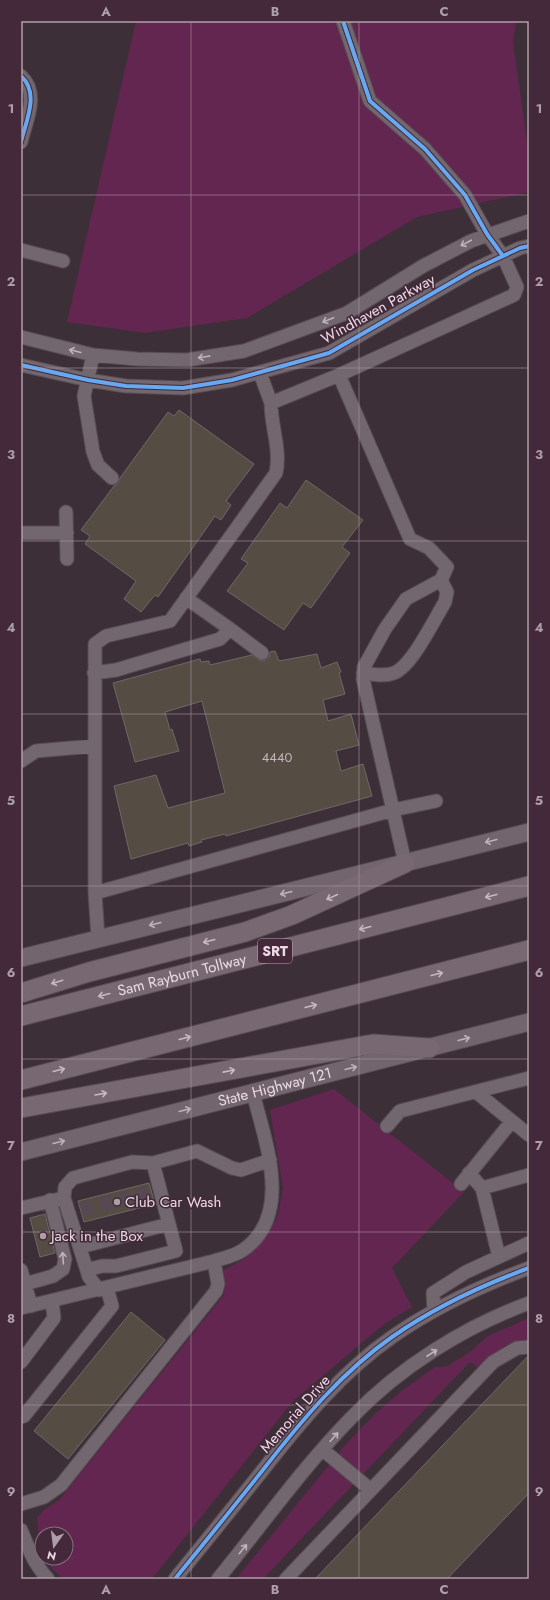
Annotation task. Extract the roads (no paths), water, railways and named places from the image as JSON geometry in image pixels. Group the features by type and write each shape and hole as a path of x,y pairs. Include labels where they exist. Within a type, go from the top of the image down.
{"highway":[{"path":"21,993 89,972 245,932 292,915 405,863"},
{"name":"Sam Rayburn Tollway","path":"21,1016 529,886"},
{"path":"21,1080 529,950"},
{"path":"21,1108 373,1044 429,1048"}],"main road":[{"path":"21,958 529,832"},
{"name":"State Highway 121","path":"21,1152 529,1022"}],"street":[{"path":"271,403 339,375 514,296 517,287 503,256 487,234 464,195 425,149 370,101 343,21"},
{"path":"21,142 31,102 31,91 24,79"},
{"name":"Windhaven Parkway","path":"21,337 93,355 137,359 187,360 244,351 347,313 423,266 487,234 529,221"},
{"name":"Windhaven Parkway","path":"21,364 88,380 126,386 183,388 232,380 329,353 473,270 529,246"},
{"path":"21,250 63,261"},
{"path":"93,355 84,396 93,452 98,465 112,478"},
{"path":"98,938 95,893 95,644 106,636 170,621 276,473 279,458 271,419 271,403 260,373"},
{"path":"339,375 410,539 429,548 446,567 440,580 406,598 384,630 364,667 363,673 363,679 405,863"},
{"path":"66,512 67,559"},
{"path":"21,533 67,533"},
{"path":"363,673 377,675 393,673 406,665 445,602 447,592 440,580"},
{"path":"186,598 262,653"},
{"path":"94,674 116,670 220,640 230,629"},
{"path":"21,762 36,751 94,746"},
{"path":"95,893 393,810 436,801"},
{"path":"387,1126 400,1111 529,1078"},
{"path":"476,1092 529,1135"},
{"path":"21,1270 25,1284 26,1307 214,1261 242,1251 258,1234 268,1217 273,1192 270,1160 253,1093"},
{"path":"512,1121 465,1179 482,1188 529,1175"},
{"path":"21,1417 24,1416 112,1306 103,1289 89,1277 80,1247 75,1211 64,1198 65,1187 73,1178 132,1162 153,1163 197,1151 232,1168 241,1170 270,1160"},
{"path":"87,1270 102,1266 116,1266 176,1251 169,1224 156,1191 153,1163"},
{"path":"482,1188 499,1257"},
{"path":"21,1208 50,1200 64,1198"},
{"path":"25,1284 53,1276 63,1269 65,1259 50,1200"},
{"path":"80,1247 169,1224"},
{"path":"434,1311 433,1293 466,1272 529,1243"},
{"path":"21,1504 44,1496 61,1485 187,1329 216,1291 218,1284 214,1261"},
{"name":"Memorial Drive","path":"175,1579 306,1417 341,1380 391,1338 434,1311 485,1284 529,1268"},
{"path":"21,1362 54,1318 52,1301"},
{"path":"218,1579 352,1416 395,1379 430,1354 503,1312 529,1303"},
{"path":"286,1579 493,1362 517,1348 529,1347"},
{"path":"323,1450 371,1490"},
{"path":"21,1530 29,1554 36,1566 48,1579"}],"tunnel":[{"path":"81,1210 152,1192"}],"place":[{"name":"Club Car Wash","path":"117,1202"},
{"name":"Jack in the Box","path":"43,1236"}]}
